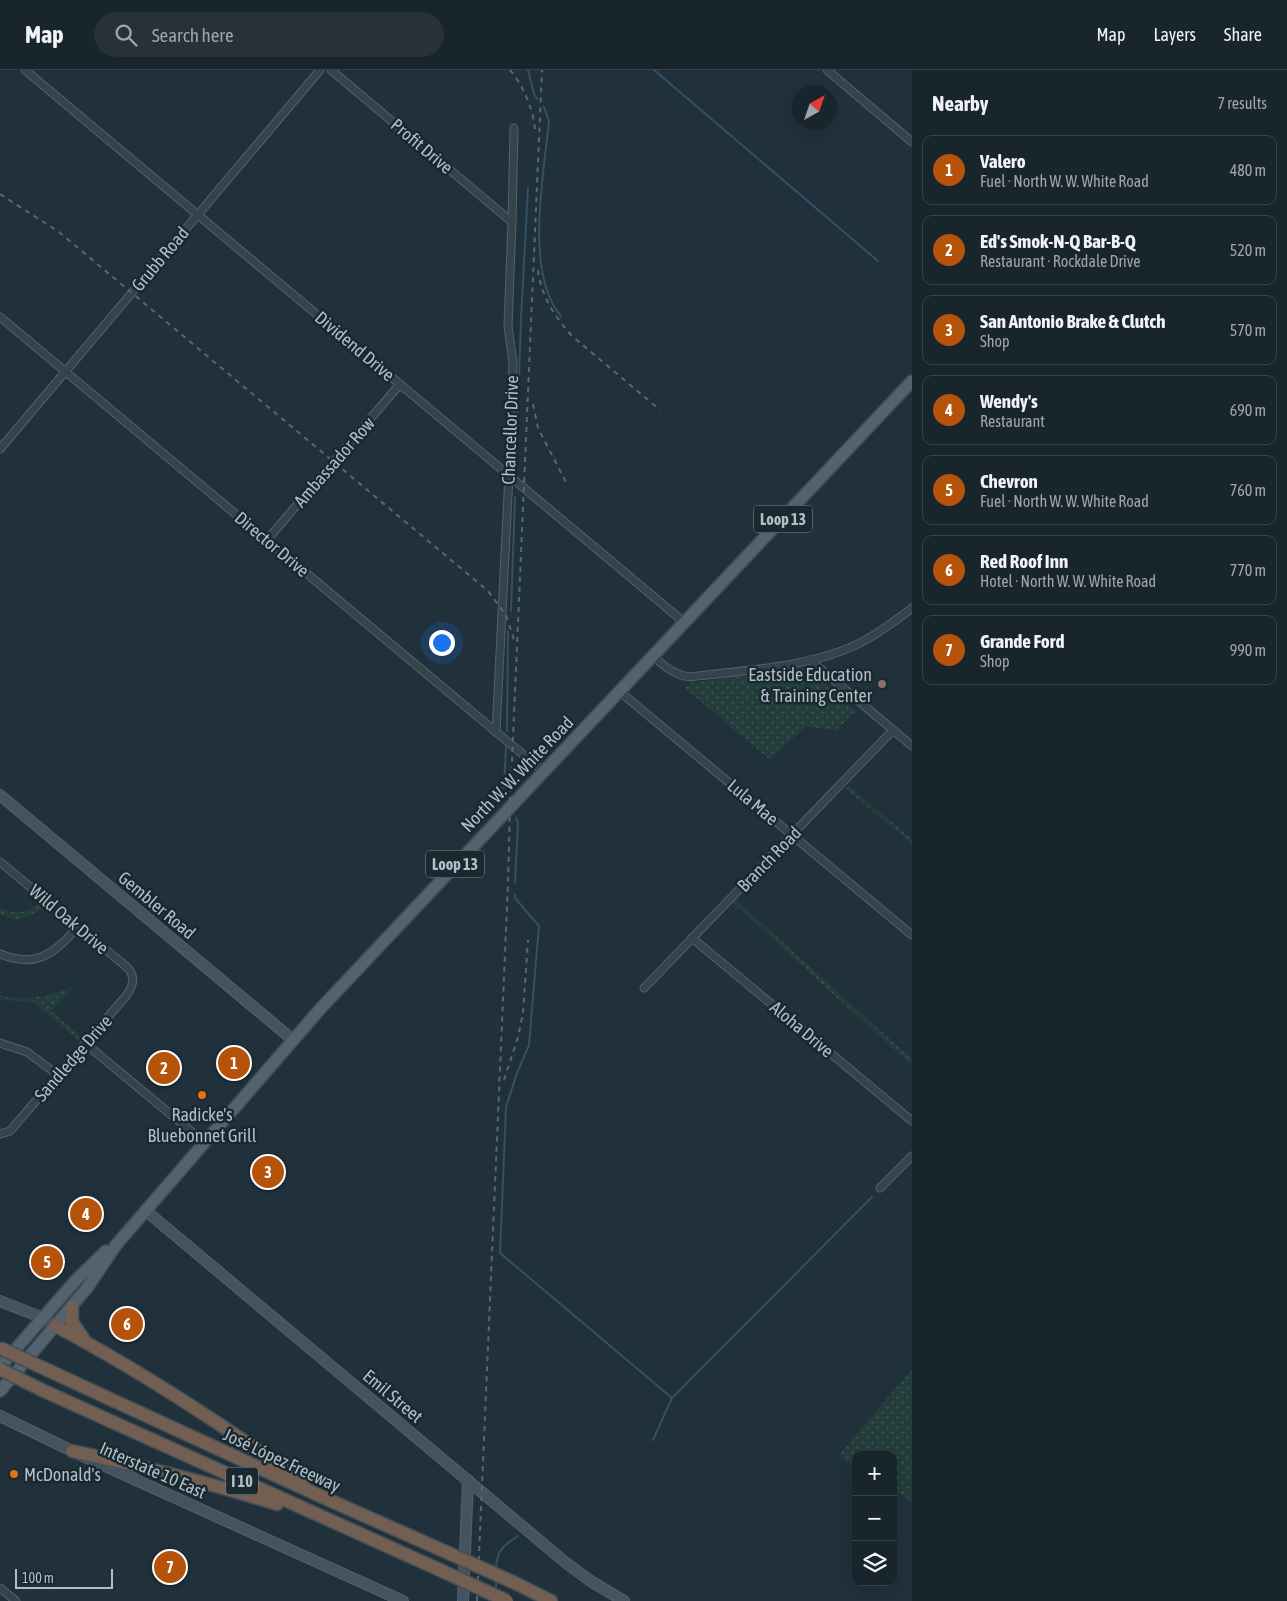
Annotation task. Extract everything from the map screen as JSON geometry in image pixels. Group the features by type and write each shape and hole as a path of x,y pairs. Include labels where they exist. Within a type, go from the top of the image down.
{"highway":[{"path":"72,1307 72,1322 76,1330 87,1342"},
{"path":"56,1326 87,1342 192,1406 329,1500"},
{"name":"José López Freeway","path":"0,1348 551,1601"},
{"name":"José López Freeway","path":"0,1368 44,1390 507,1601"},
{"path":"72,1451 124,1462 318,1515"}],"main road":[{"name":"North W. W. White Road","path":"0,1391 72,1307 116,1245 145,1210 361,964 912,381"},
{"name":"Gembler Road","path":"0,796 293,1040"},
{"name":"Emil Street","path":"145,1210 577,1571 624,1601"},
{"name":"North W. W. White Road","path":"43,1318 89,1267 116,1245"},
{"path":"0,1301 43,1318 56,1326"},
{"name":"Loop 13","path":"0,1368 43,1318"},
{"name":"Interstate 10 East","path":"0,1416 72,1451 403,1601"},
{"path":"462,1601 468,1480"},
{"path":"467,1505 477,1496 489,1497"}],"street":[{"name":"Dividend Drive","path":"25,70 685,623"},
{"name":"Grubb Road","path":"0,449 320,70"},
{"name":"Profit Drive","path":"331,70 512,222"},
{"path":"827,70 912,142"},
{"name":"Chancellor Drive","path":"496,732 509,475 512,363 508,326 514,128"},
{"name":"Director Drive","path":"0,317 544,772"},
{"name":"Ambassador Row","path":"267,540 400,384"},
{"path":"653,656 673,672 690,677 810,660 857,644 884,630 912,608"},
{"path":"810,660 912,746"},
{"name":"Lula Mae","path":"619,691 912,935"},
{"name":"Branch Road","path":"644,988 893,730"},
{"name":"Wild Oak Drive","path":"0,862 128,968 132,973 133,979"},
{"path":"0,954 17,959 34,959 59,947 78,927"},
{"name":"Aloha Drive","path":"692,938 912,1120"},
{"name":"Sandledge Drive","path":"3,1134 10,1131 86,1044 132,987 133,979"},
{"path":"0,1043 27,1052 58,1075"},
{"path":"86,1044 204,1142"},
{"path":"880,1188 912,1156"},
{"path":"0,1588 16,1601"}],"green space":[{"path":"806,668 881,732 855,711 836,731 806,726 770,760 685,688 691,683"},
{"path":"849,786 912,839 912,844 846,789"},
{"path":"736,900 912,1059 910,1064 733,903"},
{"path":"40,903 46,907 36,913 15,920 0,914 0,908 11,912 21,912"},
{"path":"74,987 51,1011 82,1037 79,1041 33,1002 0,1000 0,995 19,999 47,995"},
{"path":"912,1369 912,1502 897,1493 897,1451 852,1451 852,1465 838,1456"}],"waterway":[{"path":"528,70 537,99"},
{"path":"654,70 878,261"},
{"path":"544,107 549,121 539,222 540,249 543,275 550,297 561,316"},
{"path":"516,468 528,188"},
{"path":"511,611 515,497"},
{"path":"507,731 508,631"},
{"path":"504,788 506,747"},
{"path":"515,883 518,823 516,818"},
{"path":"515,895 515,898 539,926 529,1045 517,1073 506,1107 500,1253 672,1398"},
{"path":"653,1440 672,1398 872,1197"},
{"path":"496,1569 499,1553 509,1542 518,1536"},
{"path":"496,1581 496,1591"}],"railway":[{"path":"510,70 527,98 535,129"},
{"path":"477,1601 542,70"},
{"path":"0,194 59,232 488,591 506,615 514,640"},
{"path":"538,270 542,289 550,306 572,336 660,410"},
{"path":"533,404 538,428 568,486"},
{"path":"504,1080 518,1037 523,1013 528,940"}],"place":[{"name":"Eastside Education & Training Center","path":"882,684"},
{"name":"Valero","path":"234,1063"},
{"name":"Ed's Smok-N-Q Bar-B-Q","path":"164,1068"},
{"name":"Radicke's Bluebonnet Grill","path":"202,1095"},
{"name":"San Antonio Brake & Clutch","path":"268,1172"},
{"name":"Wendy's","path":"86,1214"},
{"name":"Chevron","path":"47,1262"},
{"name":"Red Roof Inn","path":"127,1324"},
{"name":"McDonald's","path":"14,1474"},
{"name":"Grande Ford","path":"170,1567"}]}
